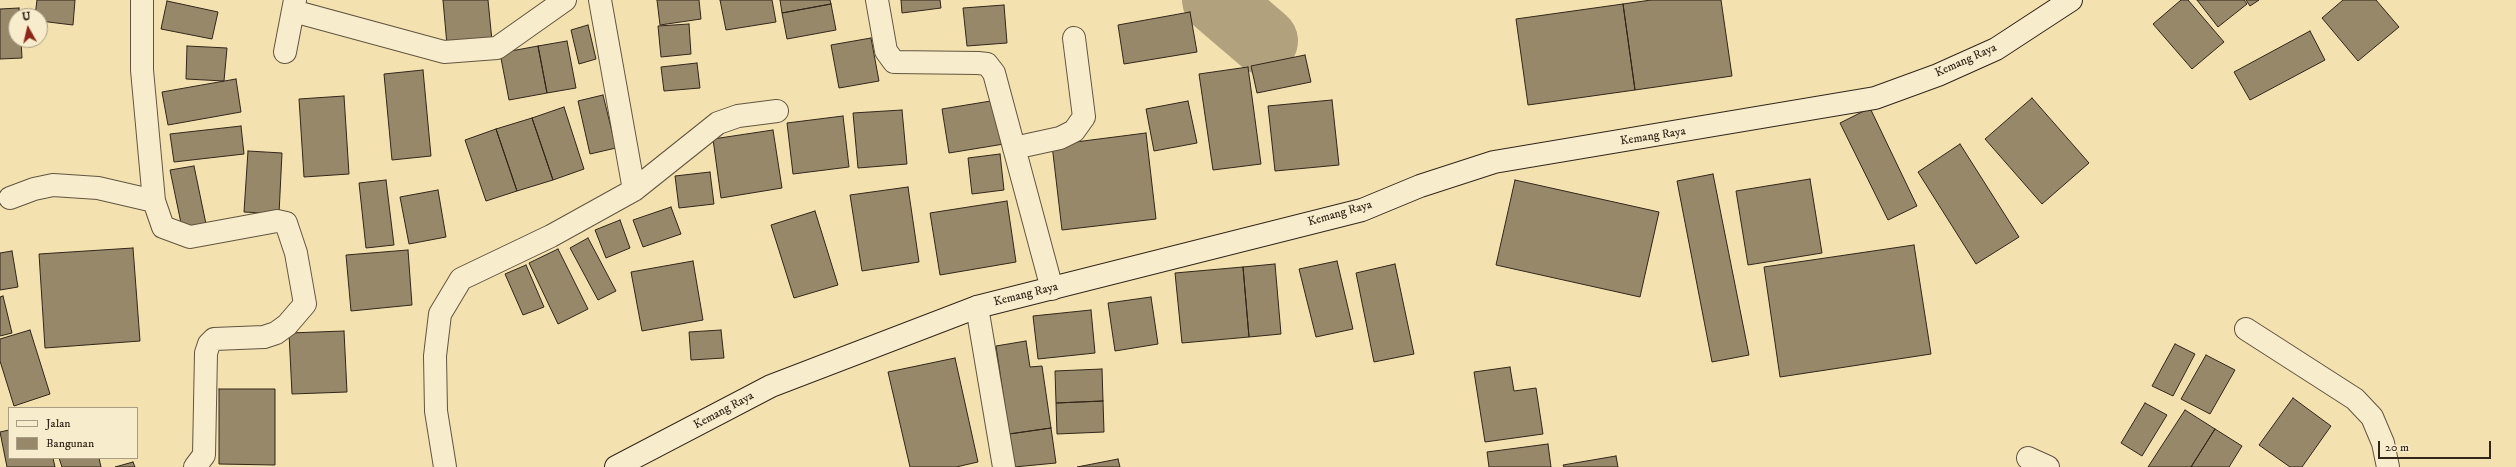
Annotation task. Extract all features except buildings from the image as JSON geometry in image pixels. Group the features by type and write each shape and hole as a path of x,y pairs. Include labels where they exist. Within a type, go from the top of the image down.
{"street":[{"path":"142,0 142,70 154,201 163,227 190,237 277,221 286,223 296,253 305,304 287,325 276,333 264,336 214,339 209,344 206,353 204,455 195,467"},
{"path":"285,52 294,5 444,52 497,48 566,0"},
{"path":"600,0 634,190"},
{"path":"877,0 886,51 894,62 978,63 990,67 998,84 1052,289"},
{"name":"Kemang Raya","path":"616,467 771,386 977,307 1362,210 1420,186 1494,162 1875,98 1938,75 1996,49 2071,0"},
{"path":"1014,148 1060,138 1074,131 1084,117 1074,38"},
{"path":"445,467 436,411 435,356 440,314 462,279 551,236 634,190 718,123 738,116 777,111"},
{"path":"10,198 34,189 53,185 98,188 154,201"},
{"path":"977,307 1004,467"},
{"path":"2246,329 2354,398 2372,417 2383,443 2388,467"},
{"path":"2028,458 2048,467"}],"waterway":[{"path":"1216,0 1264,41"}]}
